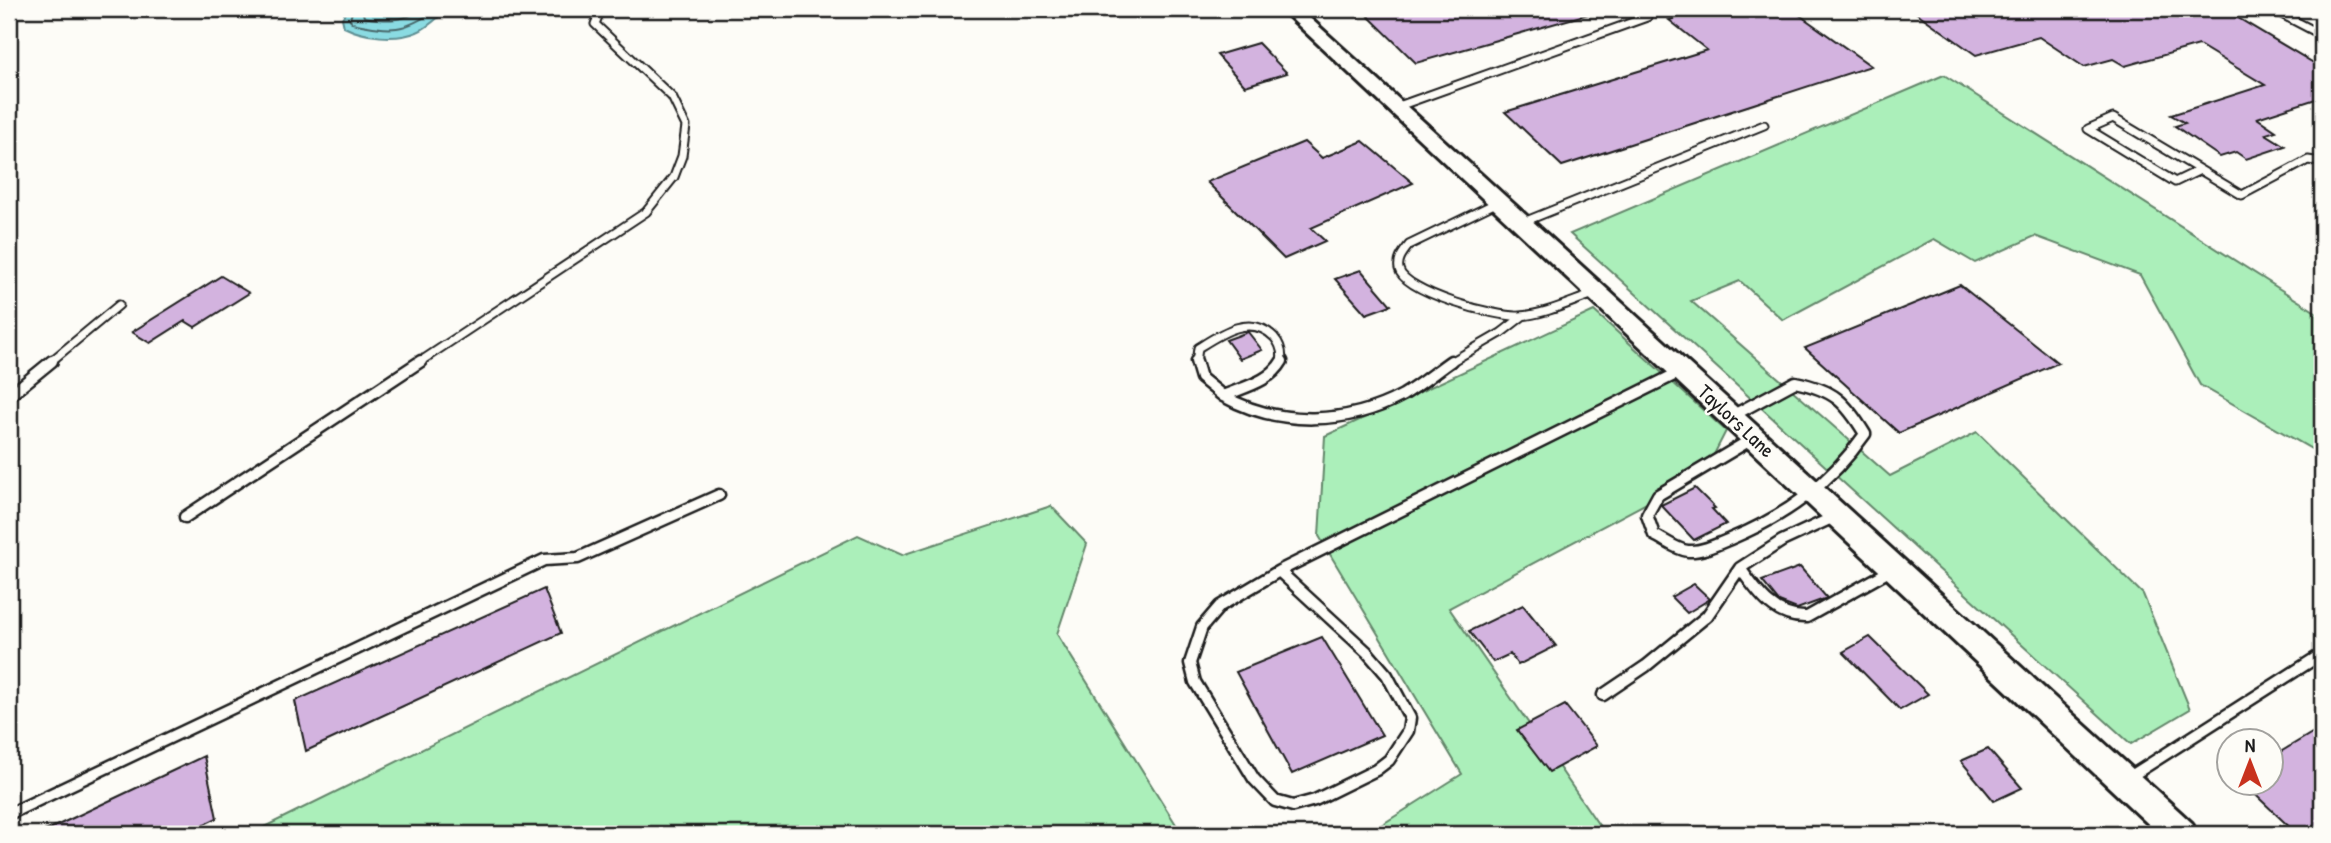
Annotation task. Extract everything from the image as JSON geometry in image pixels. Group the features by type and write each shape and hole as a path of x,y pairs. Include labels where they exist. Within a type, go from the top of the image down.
{"street":[{"name":"Taylors Lane","path":"1290,9 2182,834"}],"lane":[{"path":"185,517 646,212 674,177 682,156 686,126 672,97 595,24 601,9"},
{"path":"2272,9 2322,35"},
{"path":"1396,107 1647,18"},
{"path":"2200,170 2175,182 2088,129 2113,118 2242,195 2308,160 2322,162"},
{"path":"1521,223 1764,125"},
{"path":"1498,202 1409,245 1401,253 1399,262 1406,281 1418,289 1506,315 1523,316 1598,293"},
{"path":"9,396 119,305"},
{"path":"1223,396 1276,370 1282,360 1282,352 1270,332 1258,325 1242,326 1198,348 1194,359 1196,372 1223,396 1237,406 1285,418 1318,419 1363,410 1399,397 1458,356 1511,328 1523,316"},
{"path":"1279,571 1367,652 1387,675 1410,718 1408,731 1389,760 1376,770 1315,800 1293,806 1275,801 1254,779 1195,682 1190,663 1202,627 1220,606 1279,571 1682,372"},
{"path":"1730,417 1795,382 1818,387 1848,406 1865,434 1847,461 1813,493 1739,535 1707,548 1689,551 1654,535 1647,515 1658,495 1754,438"},
{"path":"9,814 544,561 578,558 719,495"},
{"path":"1603,695 1646,666 1707,616 1740,568 1782,541 1837,515"},
{"path":"1740,568 1755,589 1785,617 1796,619 1807,617 1894,568"},
{"path":"2124,781 2322,654"}],"green space":[{"path":"1944,75 2322,316 2322,455 2200,385 2140,275 2035,236 1975,263 1934,239 1783,320 1740,281 1691,301 1890,476 1977,432 2143,594 2190,709 2131,744 1570,234"},
{"path":"1594,311 1726,431 1705,472 1449,608 1605,834 1367,834 1462,774 1319,536 1325,436"},
{"path":"1051,506 1087,544 1057,634 1182,834 250,834 858,535 902,555"}],"water":[{"path":"348,9 448,9 421,30 409,35 390,37 370,35 344,27 342,18"}],"building":[{"path":"1361,9 1587,9 1588,14 1416,63"},
{"path":"1708,9 1791,9 1871,66 1562,166 1505,112 1707,50 1669,20"},
{"path":"1911,9 2223,9 2322,68 2322,97 2257,118 2276,131 2266,134 2285,146 2246,159 2236,152 2220,157 2175,126 2185,123 2171,115 2265,85 2199,45 2125,66 2113,59 2084,67 2039,37 1976,55"},
{"path":"1258,43 1287,73 1245,86 1217,55"},
{"path":"1363,141 1413,183 1311,228 1325,241 1284,259 1207,182 1304,142 1322,158"},
{"path":"1361,270 1391,305 1366,314 1335,279"},
{"path":"221,276 249,293 195,327 185,321 150,343 132,332"},
{"path":"1960,285 2058,363 1899,433 1805,348"},
{"path":"1248,332 1262,350 1240,359 1226,340"},
{"path":"1695,488 1715,508 1712,509 1726,524 1694,540 1661,505"},
{"path":"1800,567 1827,598 1797,609 1779,602 1762,581"},
{"path":"1694,584 1710,599 1687,613 1671,597"},
{"path":"544,589 561,633 306,751 295,701"},
{"path":"1523,605 1556,646 1518,665 1510,654 1493,662 1469,631"},
{"path":"1322,637 1382,735 1292,774 1236,672"},
{"path":"1870,637 1928,694 1900,710 1843,652"},
{"path":"1565,705 1597,746 1549,772 1517,730"},
{"path":"2322,727 2322,834 2297,834 2259,798 2286,798 2286,749"},
{"path":"1988,749 2022,788 1994,801 1961,761"},
{"path":"204,756 217,818 184,834 39,834"}]}
